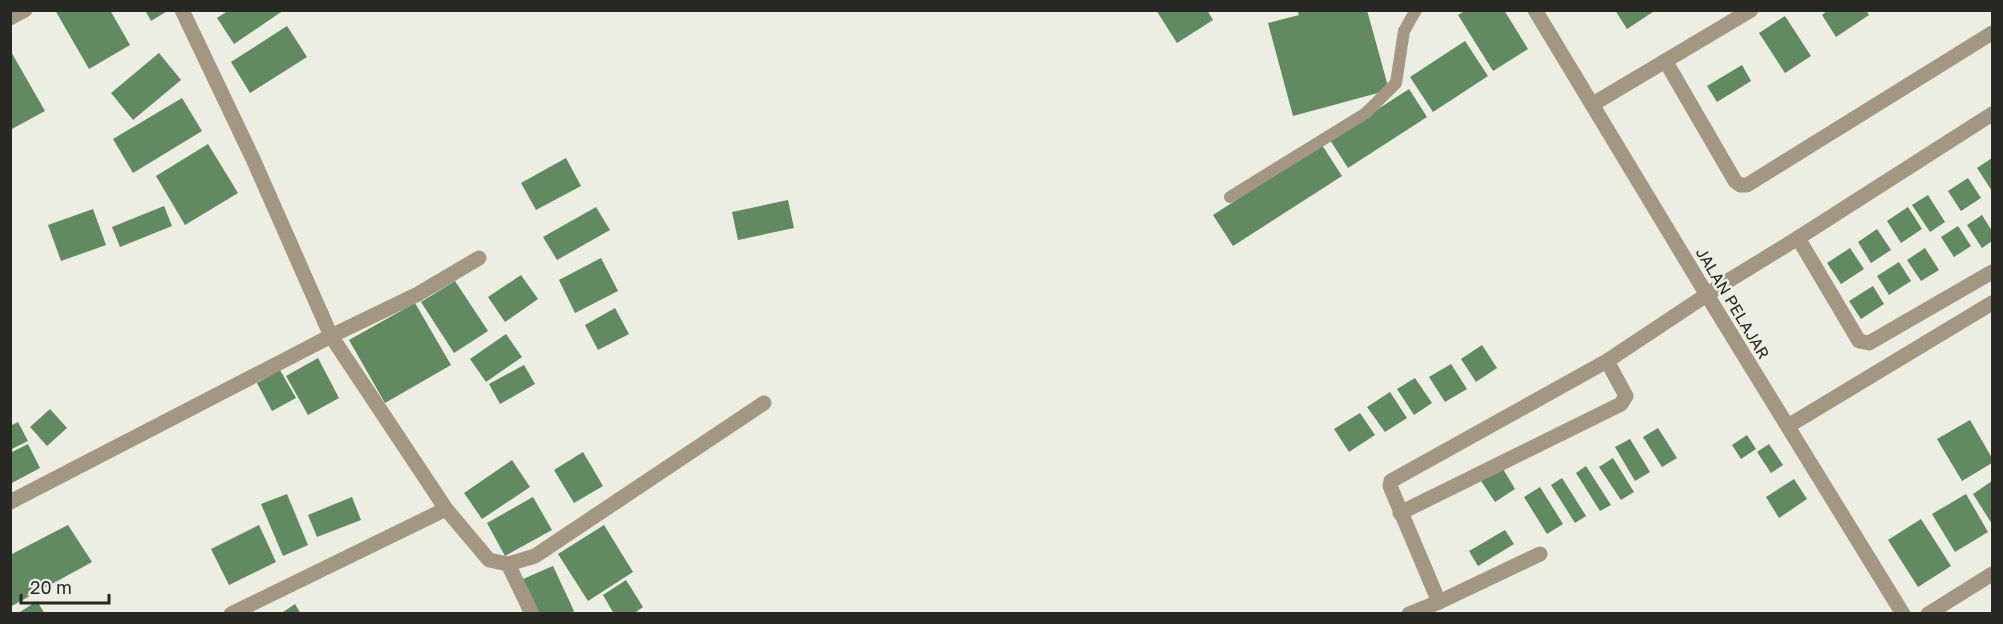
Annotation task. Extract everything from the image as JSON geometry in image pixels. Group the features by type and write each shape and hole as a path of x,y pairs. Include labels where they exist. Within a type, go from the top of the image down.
{"street":[{"path":"10,18 25,10"},
{"path":"182,10 253,159 331,336 446,509 489,560 508,564 535,556 764,403"},
{"name":"JALAN PELAJAR","path":"1535,10 1903,614"},
{"path":"1593,104 1751,10"},
{"path":"1666,62 1735,181 1740,185 1747,185 1992,33"},
{"path":"1438,602 1400,513 1390,486 1391,481 1607,360 1992,114"},
{"path":"1798,238 1859,341 1869,343 1992,272"},
{"path":"10,502 331,336 418,294 479,258"},
{"path":"1788,426 1992,303"},
{"path":"1400,513 1621,404 1626,396 1607,360"},
{"path":"231,614 446,509"},
{"path":"1409,614 1540,554"},
{"path":"508,564 532,614"},
{"path":"1928,614 1992,574"}],"lane":[{"path":"1230,197 1366,113 1383,98 1396,83 1404,31 1416,10"}],"building":[{"path":"55,10 110,10 130,45 89,69"},
{"path":"145,10 169,10 151,21"},
{"path":"229,10 284,10 234,44 217,18"},
{"path":"1156,10 1207,10 1213,20 1177,43"},
{"path":"1297,10 1367,10 1389,90 1293,116 1268,23 1299,15"},
{"path":"1466,10 1504,10 1528,49 1493,71 1458,15"},
{"path":"1615,10 1656,10 1627,29"},
{"path":"1828,10 1866,10 1869,15 1836,37 1822,15"},
{"path":"1785,16 1811,56 1785,73 1759,33"},
{"path":"287,26 307,57 250,93 231,62"},
{"path":"1465,41 1488,76 1433,112 1410,77"},
{"path":"10,50 45,111 10,130"},
{"path":"159,53 181,80 133,120 111,93"},
{"path":"1742,65 1751,81 1717,102 1707,86"},
{"path":"1409,89 1427,117 1348,168 1330,140"},
{"path":"182,98 202,131 133,173 113,139"},
{"path":"208,144 238,193 185,225 156,176"},
{"path":"1322,145 1342,176 1233,246 1213,215"},
{"path":"566,158 581,186 536,210 521,183"},
{"path":"1992,158 1992,191 1977,168"},
{"path":"1968,178 1981,198 1961,211 1948,191"},
{"path":"1928,195 1945,222 1930,232 1912,205"},
{"path":"788,200 794,228 738,240 732,212"},
{"path":"164,206 172,226 120,247 112,227"},
{"path":"596,207 610,230 557,260 543,237"},
{"path":"1908,207 1922,229 1901,243 1887,221"},
{"path":"93,209 106,245 61,261 48,225"},
{"path":"1982,215 1992,231 1992,241 1982,248 1967,225"},
{"path":"1958,226 1971,246 1954,257 1941,237"},
{"path":"1877,229 1891,250 1871,263 1858,242"},
{"path":"1850,248 1864,269 1841,284 1827,263"},
{"path":"1925,248 1939,270 1921,281 1907,260"},
{"path":"601,258 618,291 575,313 559,280"},
{"path":"1899,262 1911,281 1889,295 1877,276"},
{"path":"521,275 538,299 505,322 488,297"},
{"path":"455,281 488,331 454,353 421,302"},
{"path":"1873,286 1884,304 1861,319 1849,301"},
{"path":"415,303 451,365 385,403 349,340"},
{"path":"615,308 629,334 598,350 585,325"},
{"path":"506,334 522,357 486,382 470,359"},
{"path":"1482,345 1497,368 1476,382 1461,359"},
{"path":"318,358 339,398 308,415 286,376"},
{"path":"1451,364 1467,389 1445,402 1429,377"},
{"path":"524,365 535,384 500,404 489,384"},
{"path":"280,370 296,398 272,411 257,383"},
{"path":"1415,378 1432,403 1414,415 1397,389"},
{"path":"1390,392 1407,418 1385,432 1367,407"},
{"path":"50,409 67,428 47,446 30,427"},
{"path":"1360,413 1375,435 1349,452 1334,429"},
{"path":"1970,420 1992,458 1992,463 1962,481 1937,439"},
{"path":"18,422 28,441 10,450 10,426"},
{"path":"1658,428 1677,458 1662,467 1643,437"},
{"path":"1747,435 1756,449 1741,459 1732,445"},
{"path":"1630,439 1650,472 1635,481 1615,447"},
{"path":"28,444 40,468 10,484 10,453"},
{"path":"1769,444 1783,465 1771,473 1757,452"},
{"path":"583,452 603,486 574,503 554,470"},
{"path":"1613,458 1634,492 1621,500 1599,467"},
{"path":"512,460 530,487 482,519 464,493"},
{"path":"1500,464 1515,489 1495,502 1479,478"},
{"path":"1586,466 1611,505 1600,511 1576,473"},
{"path":"1562,478 1586,516 1575,523 1551,485"},
{"path":"1794,479 1807,499 1779,518 1766,497"},
{"path":"1992,481 1992,524 1973,494"},
{"path":"1540,487 1563,524 1547,534 1524,497"},
{"path":"287,494 308,545 283,556 261,504"},
{"path":"1966,494 1988,532 1955,552 1932,514"},
{"path":"352,497 361,520 317,537 308,515"},
{"path":"533,497 552,530 505,556 487,523"},
{"path":"1921,519 1951,566 1918,587 1888,540"},
{"path":"68,525 92,562 10,607 10,555"},
{"path":"259,525 276,562 229,585 211,549"},
{"path":"604,525 633,572 588,601 558,554"},
{"path":"1505,530 1514,544 1478,566 1469,551"},
{"path":"553,566 574,611 570,614 539,614 523,579"},
{"path":"626,580 643,607 633,614 614,614 603,595"},
{"path":"37,601 45,614 17,614"},
{"path":"295,604 301,614 280,614"}]}
